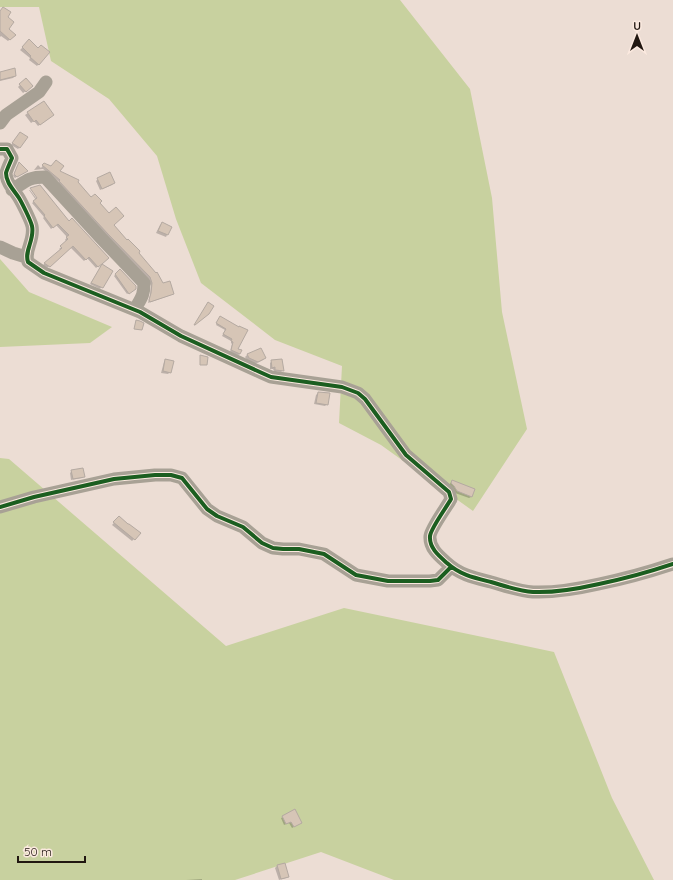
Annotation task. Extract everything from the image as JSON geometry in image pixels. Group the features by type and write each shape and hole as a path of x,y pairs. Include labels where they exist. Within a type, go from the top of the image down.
{"street":[{"path":"0,124 6,116 39,92 46,82"},
{"path":"2,146 12,158 6,172 8,182 32,226 31,244 26,257 28,262 44,273 134,309 181,336 271,377 342,387 358,392 365,399 406,455 444,487 451,495 451,499 433,529 430,537 432,548 451,567 464,575 518,589 532,592 556,592 621,579 673,564"},
{"path":"12,190 30,178 45,177 144,282 143,296 134,309"},
{"path":"0,247 13,254 26,257"},
{"path":"0,507 34,497 114,479 171,475 182,478 207,509 217,516 243,527 262,543 273,548 299,549 324,554 356,575 388,581 438,580 451,567"}],"green space":[{"path":"0,0 400,0 470,89 492,198 502,312 527,429 473,511 381,445 339,423 342,366 275,340 201,283 176,219 157,156 109,99 51,61 39,7 0,7"},
{"path":"0,259 29,292 112,327 90,343 0,347"},
{"path":"0,458 9,459 226,646 344,608 554,652 612,798 654,880 394,880 321,852 235,880 0,880"}],"building":[{"path":"3,7 11,12 8,17 14,22 9,29 16,35 10,40 0,31 0,11"},
{"path":"29,39 38,48 41,45 50,52 39,65 22,47"},
{"path":"15,68 16,76 0,80 0,72"},
{"path":"26,78 33,86 26,92 19,84"},
{"path":"44,101 54,115 40,125 36,120 34,122 27,112"},
{"path":"20,132 28,137 20,148 12,143"},
{"path":"56,160 64,166 60,171 79,180 78,182 91,197 95,194 102,201 100,203 109,213 116,207 124,216 114,225 127,240 128,239 140,251 139,253 156,273 157,272 163,283 170,281 174,294 150,302 149,300 152,283 150,277 108,234 59,181 60,180 42,165 44,163 51,166"},
{"path":"19,162 28,171 17,177 14,174"},
{"path":"110,172 115,183 102,189 97,178"},
{"path":"40,185 69,221 72,218 109,258 98,267 89,257 86,260 73,246 50,267 44,263 62,248 60,246 68,239 66,237 69,235 58,224 53,228 44,216 45,215 33,201 37,198 30,188"},
{"path":"162,222 172,227 168,235 158,231"},
{"path":"102,264 113,271 103,288 91,283"},
{"path":"120,269 136,286 136,289 129,294 115,274"},
{"path":"208,302 214,306 209,314 194,325"},
{"path":"220,316 239,327 248,330 238,349 242,350 240,354 231,350 233,342 231,341 232,339 223,334 226,329 216,323"},
{"path":"136,320 144,323 142,330 134,329"},
{"path":"261,348 266,358 258,362 249,358 247,354"},
{"path":"200,355 208,357 207,365 200,365"},
{"path":"165,359 174,361 171,373 163,371"},
{"path":"282,359 284,371 275,370 275,367 272,368 271,360"},
{"path":"318,392 330,393 328,405 316,403"},
{"path":"83,468 85,477 73,479 71,470"},
{"path":"452,480 475,489 472,497 457,491 451,483"},
{"path":"119,516 141,533 135,540 113,522"},
{"path":"295,809 302,823 294,827 291,822 286,824 282,816"},
{"path":"285,863 289,877 281,879 277,865"}],"cycle path":[{"path":"0,149 7,149 12,158 6,173 6,177 20,200 32,226 33,231 27,253 28,262 44,273 140,312 181,336 271,377 342,387 358,393 365,399 406,455 449,492 451,499 433,528 430,540 438,555 452,567 473,577 512,588 528,591 550,592 591,586 618,580 673,564"},
{"path":"0,507 34,497 114,479 171,475 182,478 207,509 217,516 243,527 262,543 273,548 299,549 324,554 356,575 388,581 438,580 451,567"}]}
